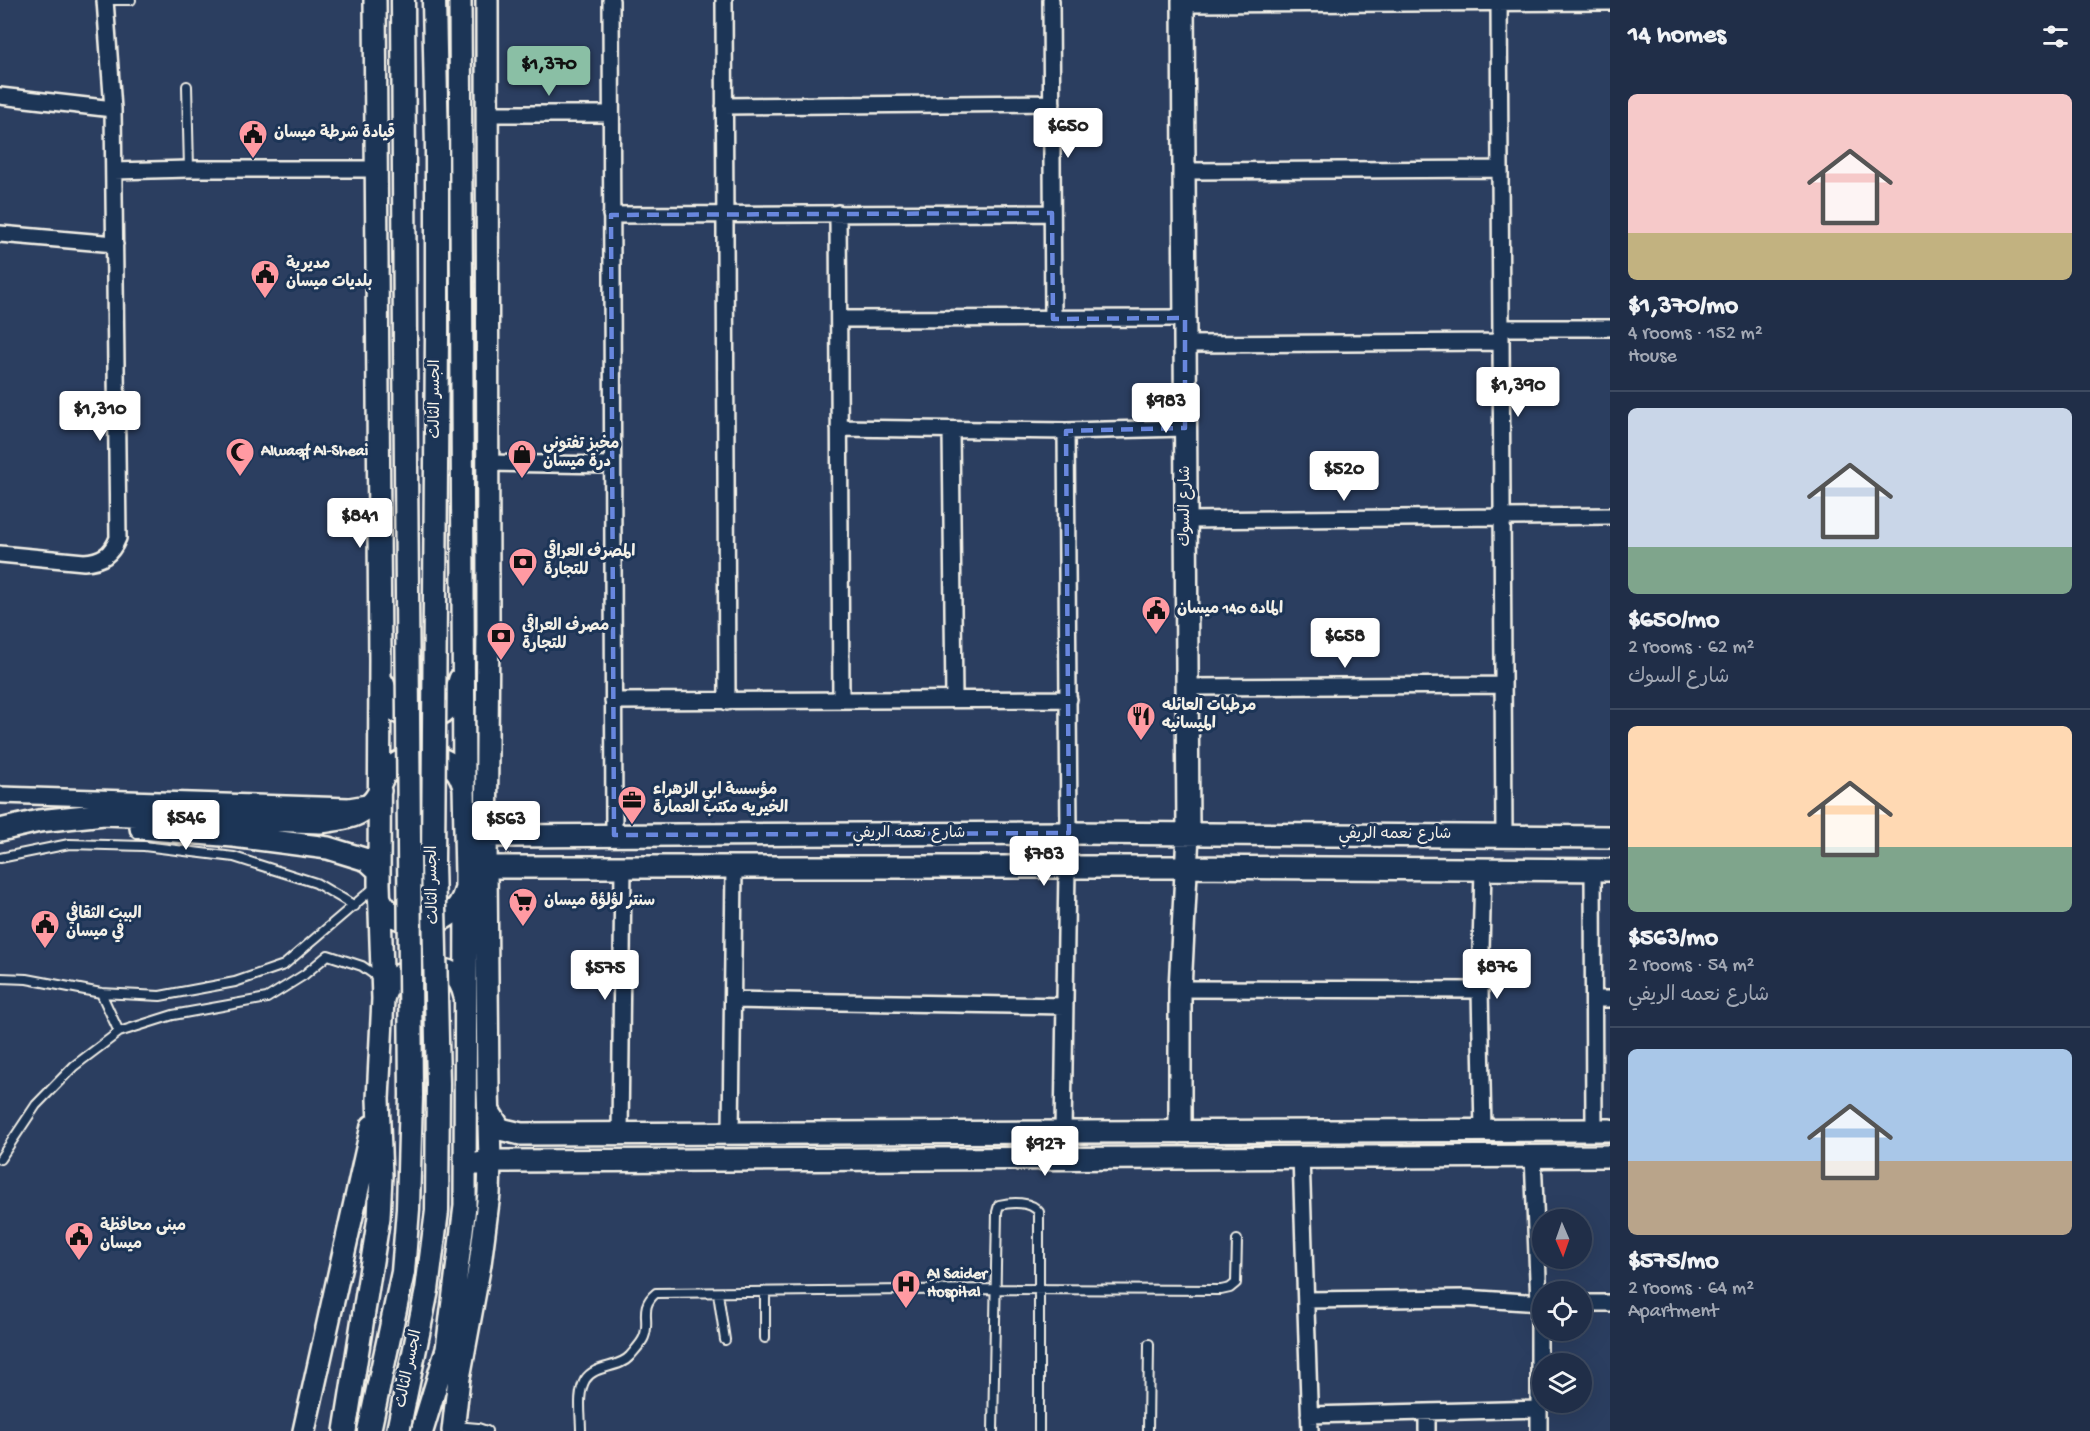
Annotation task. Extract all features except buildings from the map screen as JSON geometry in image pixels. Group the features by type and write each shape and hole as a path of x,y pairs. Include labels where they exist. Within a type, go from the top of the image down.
{"main road":[{"name":"الجسر الثالث","path":"369,1431 403,1272 411,1095 403,0"},
{"name":"الجسر الثالث","path":"398,1431 427,1290 437,1211 439,1105 433,862 437,149 434,0"}],"street":[{"path":"0,554 95,562 106,557 114,549 118,538 113,108 105,0"},
{"path":"345,1431 375,1248 381,1176 378,1100 383,990 379,884 381,659 375,0"},
{"path":"422,1431 447,1350 466,1189 460,0"},
{"path":"453,1428 459,1378 486,1226 490,1161 486,867 487,0"},
{"path":"611,0 614,835"},
{"path":"724,0 727,702"},
{"path":"1051,0 1053,319"},
{"path":"1499,1 1504,836"},
{"path":"1183,2 1610,2"},
{"name":"شارع السوك","path":"1180,1132 1180,989 1188,834 1183,2"},
{"path":"0,96 113,108"},
{"path":"724,106 1052,103"},
{"path":"487,114 610,114"},
{"path":"114,171 376,169"},
{"path":"1184,171 1500,169"},
{"path":"462,183 488,182"},
{"path":"838,213 841,699"},
{"path":"611,215 1052,213"},
{"path":"0,234 115,244"},
{"path":"839,319 1185,318"},
{"path":"1185,344 1501,335 1610,328"},
{"path":"839,429 1066,431 1185,428"},
{"path":"951,430 954,699"},
{"path":"1066,431 1069,833"},
{"path":"488,463 612,465"},
{"path":"1186,520 1610,516"},
{"path":"381,659 383,683 388,699 398,712 420,719 430,718 445,711 450,704 461,677 463,656"},
{"path":"1187,687 1503,685"},
{"path":"613,701 1069,699"},
{"path":"0,830 39,821 104,814 320,822 353,816 366,810 379,790 383,775 396,762 420,756 430,756 455,769 464,787"},
{"path":"0,795 349,806 365,804 379,790"},
{"name":"شارع نعمه الريفي","path":"465,824 473,833 487,836 1069,833 1610,837"},
{"path":"0,841 86,828 152,829 328,848 368,860 390,915 414,924 424,925 448,917 456,910 464,894 466,878"},
{"name":"شارع نعمه الريفي","path":"466,878 471,870 486,867 1602,870"},
{"path":"620,1134 623,868"},
{"path":"731,1133 734,868"},
{"path":"1063,1132 1067,868"},
{"path":"1483,869 1480,990 1483,1130"},
{"path":"490,1113 500,1129 521,1134 1602,1130 1594,999 1602,870"},
{"path":"383,990 400,974 412,969 425,968 450,972 458,980 466,1003"},
{"path":"1180,989 1480,990"},
{"path":"1594,999 1610,999"},
{"path":"733,1000 1065,1006"},
{"path":"466,1047 488,1045"},
{"path":"304,1431 378,1100"},
{"path":"1022,1132 1023,1157"},
{"path":"521,1134 508,1138 503,1148 508,1157 524,1162"},
{"path":"1301,1156 1310,1431"},
{"path":"1533,1156 1539,1281"},
{"path":"466,1189 470,1170 479,1163 490,1161 1610,1156"},
{"path":"1306,1300 1465,1298 1532,1302"},
{"path":"1592,1303 1610,1303"},
{"path":"1309,1415 1532,1409"},
{"path":"1427,1412 1427,1431"},
{"path":"1539,1413 1539,1431"}],"lane":[{"path":"105,0 131,0"},
{"path":"188,86 189,169"},
{"path":"0,858 69,844 144,846 234,857 316,882 355,906"},
{"path":"0,978 27,979 101,993 160,996 235,982 284,965 379,884"},
{"path":"0,1159 36,1105 74,1066 119,1032 173,1015 267,998 304,975 328,955 362,966 383,990"},
{"path":"101,993 119,1032"},
{"path":"993,1431 997,1212 999,1205 1006,1203 1028,1204 1039,1212 1039,1431"},
{"path":"581,1431 580,1394 585,1380 592,1372 628,1359 645,1336 645,1308 648,1300 656,1293 994,1289 1221,1290 1230,1288 1236,1283 1237,1240"},
{"path":"765,1292 765,1338"},
{"path":"718,1293 725,1340"},
{"path":"1148,1431 1149,1344"},
{"path":"453,1428 478,1428 487,1431"}],"highlighted area":[{"path":"1052,213 1053,319 1185,318 1185,428 1066,431 1069,833 614,835 611,215"}],"place":[{"name":"قيادة شرطة ميسان","path":"253,160"},
{"name":"مديرية بلديات ميسان","path":"265,300"},
{"name":"Alwaqf Al-Sheai","path":"240,478"},
{"name":"مخبز تفتوني درة ميسان","path":"522,480"},
{"name":"المصرف العراقي للتجارة","path":"523,588"},
{"name":"الماده 140 ميسان","path":"1156,636"},
{"name":"مصرف العراقي للتجارة","path":"501,662"},
{"name":"مرطبات العائله الميسانيه","path":"1141,742"},
{"name":"مؤسسة ابي الزهراء الخيريه مكتب العمارة","path":"632,826"},
{"name":"سنتر لؤلؤة ميسان","path":"523,928"},
{"name":"البيت الثقافي في ميسان","path":"45,950"},
{"name":"مبنى محافظة ميسان","path":"79,1262"},
{"name":"ِAl Saider Hospital","path":"906,1310"}]}
